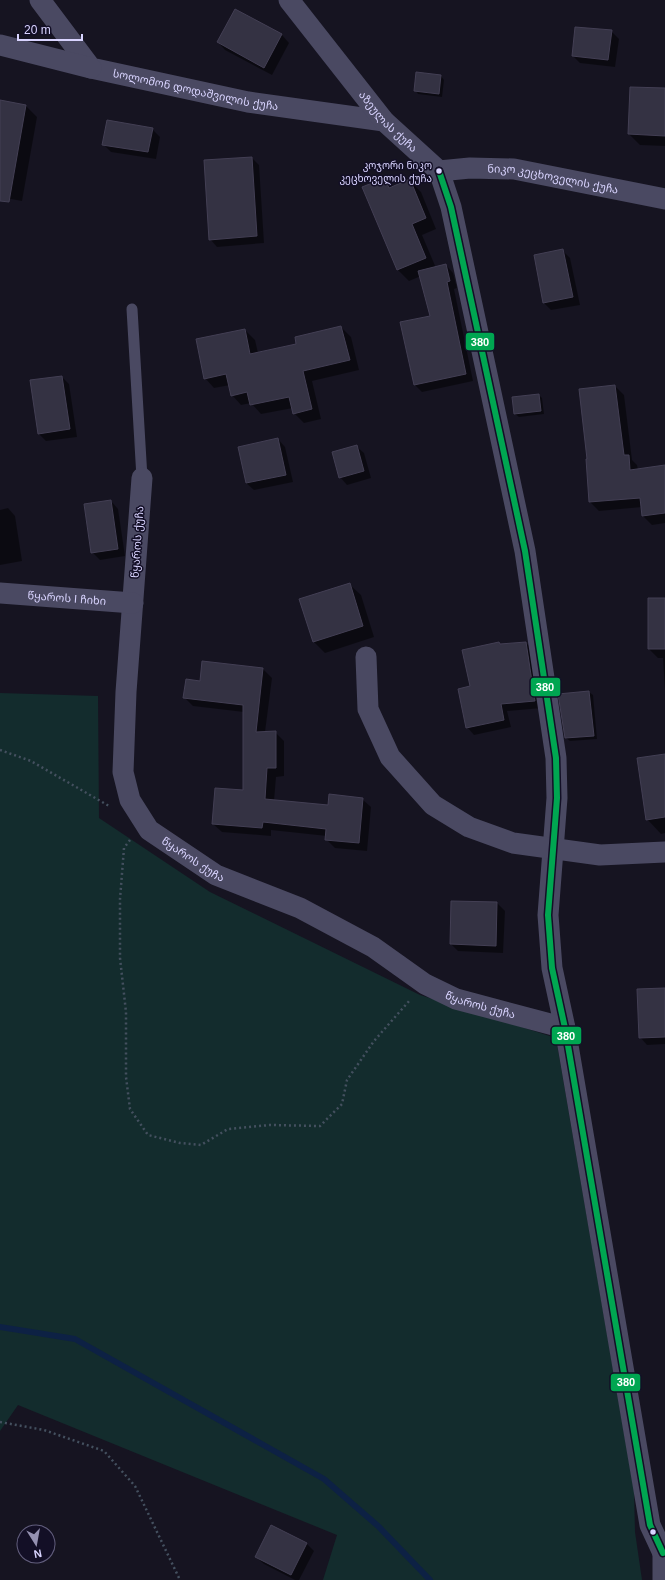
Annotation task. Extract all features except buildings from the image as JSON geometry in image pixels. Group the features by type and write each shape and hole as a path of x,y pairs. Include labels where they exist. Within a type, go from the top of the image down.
{"street":[{"path":"40,0 91,68"},
{"name":"აზეულას ქუჩა","path":"289,0 384,121 439,171 451,207 525,551 556,758 557,798 548,915 552,968 565,1028 650,1525 664,1551"},
{"name":"სოლომონ დოდაშვილის ქუჩა","path":"0,45 91,68 248,102 384,121"},
{"name":"ნიკო კეცხოველის ქუჩა","path":"439,171 470,168 514,168 665,199"},
{"name":"წყაროს ქუჩა","path":"142,478 123,772 130,800 149,830 216,875 300,908 373,947 424,984 456,999 565,1028"},
{"name":"წყაროს I ჩიხი","path":"0,593 133,602"},
{"path":"366,657 368,709 390,756 433,805 476,829 513,843 600,855 665,852"},
{"path":"663,1580 664,1551"}],"lane":[{"path":"132,309 142,478"}],"path":[{"path":"0,750 31,761 111,807"},
{"path":"149,830 136,834 124,848 120,951 126,1012 126,1077 130,1109 148,1135 180,1143 201,1145 228,1129 270,1125 320,1126 342,1104 347,1080 374,1041 424,984"},
{"path":"0,1422 44,1430 104,1451 135,1486 180,1580"}],"green space":[{"path":"0,693 98,696 99,818 210,892 420,995 556,1038 634,1491 635,1532 642,1580 323,1580 337,1535 18,1405 0,1431"}],"waterway":[{"path":"0,1327 75,1339 324,1479 378,1526 430,1580"}],"transit line":[{"name":"380","path":"439,171 451,207 525,551 556,758 557,798 548,915 552,968 565,1028 650,1525 663,1553"}],"place":[{"name":"კოჯორი ნიკო კეცხოველის ქუჩა","path":"439,171"}]}
